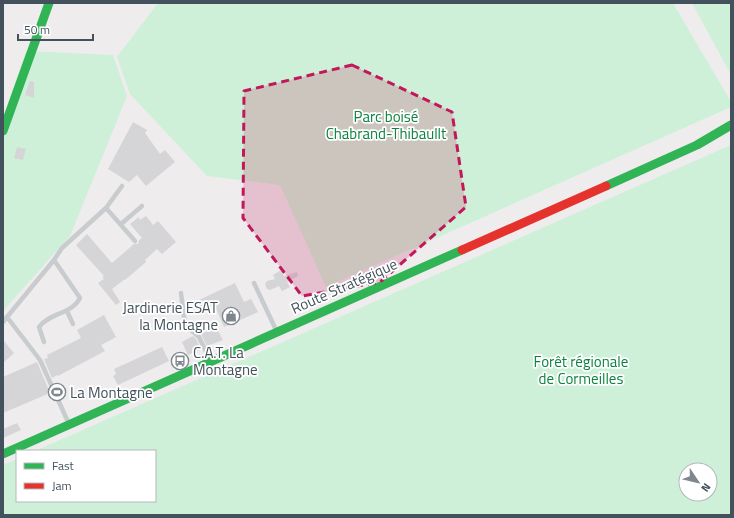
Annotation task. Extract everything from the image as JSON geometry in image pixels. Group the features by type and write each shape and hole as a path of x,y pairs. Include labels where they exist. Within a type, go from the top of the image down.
{"street":[{"path":"3,131 49,3"},
{"name":"Route Stratégique","path":"697,145 731,125"},
{"name":"Route Stratégique","path":"3,454 697,145 731,134"}],"lane":[{"path":"3,322 54,260 62,248 106,208 122,186"},
{"path":"120,224 142,206"},
{"path":"106,208 135,241"},
{"path":"44,342 39,327 51,317 67,311 78,302 80,298 54,260"},
{"path":"254,283 277,332"},
{"path":"181,293 185,325 198,337 210,362"},
{"path":"67,311 72,324"},
{"path":"7,317 40,360 69,424"}],"highlighted area":[{"path":"352,65 452,112 466,207 380,282 302,296 243,218 244,91"}],"green space":[{"name":"Parc boisé Chabrand-Thibaullt","path":"158,3 673,3 731,102 731,107 326,287 280,185 207,176 130,94 117,57"},
{"path":"692,3 731,3 731,74 729,71"},
{"path":"26,51 113,55 127,96 70,236 3,311 3,118"},
{"name":"Forêt régionale de Cormeilles","path":"731,145 731,515 3,515 3,465 16,459 16,502 156,502 156,450 37,450"}],"building":[{"path":"30,81 34,82 34,98 25,95"},
{"path":"133,122 147,130 145,133 160,154 165,150 175,162 146,186 137,175 129,182 108,169"},
{"path":"17,147 26,149 23,160 14,158"},
{"path":"146,216 153,225 158,221 176,242 162,254 157,249 145,260 146,262 112,289 120,302 116,305 98,283 104,279 102,277 104,276 76,245 87,234 112,263 134,244 138,244 139,240 142,238 130,224 139,217 140,220"},
{"path":"281,270 284,276 297,272 298,276 287,282 290,287 282,291 279,286 270,290 267,289 265,284 267,281 275,279 273,275"},
{"path":"235,283 244,302 251,299 258,312 224,327 214,304 202,310 198,303 200,302 199,300"},
{"path":"104,315 116,337 101,345 105,351 52,378 44,359 48,358 47,355 81,338 77,330"},
{"path":"216,327 223,340 207,346 201,334"},
{"path":"193,336 201,349 188,355 182,342"},
{"path":"3,340 14,353 3,363"},
{"path":"162,347 169,361 118,385 113,376 116,374 114,369"},
{"path":"37,362 50,393 3,413 3,377"},
{"path":"17,423 21,430 3,438 3,429"}],"traffic: fast":[{"path":"3,131 49,3"},
{"path":"606,186 697,145 731,125"},
{"path":"3,454 462,250"}],"traffic: jam":[{"path":"462,250 606,186"}],"place":[{"name":"Jardinerie ESAT la Montagne","path":"231,316"},
{"name":"C.A.T. La Montagne","path":"180,361"},
{"name":"La Montagne","path":"57,392"}]}
